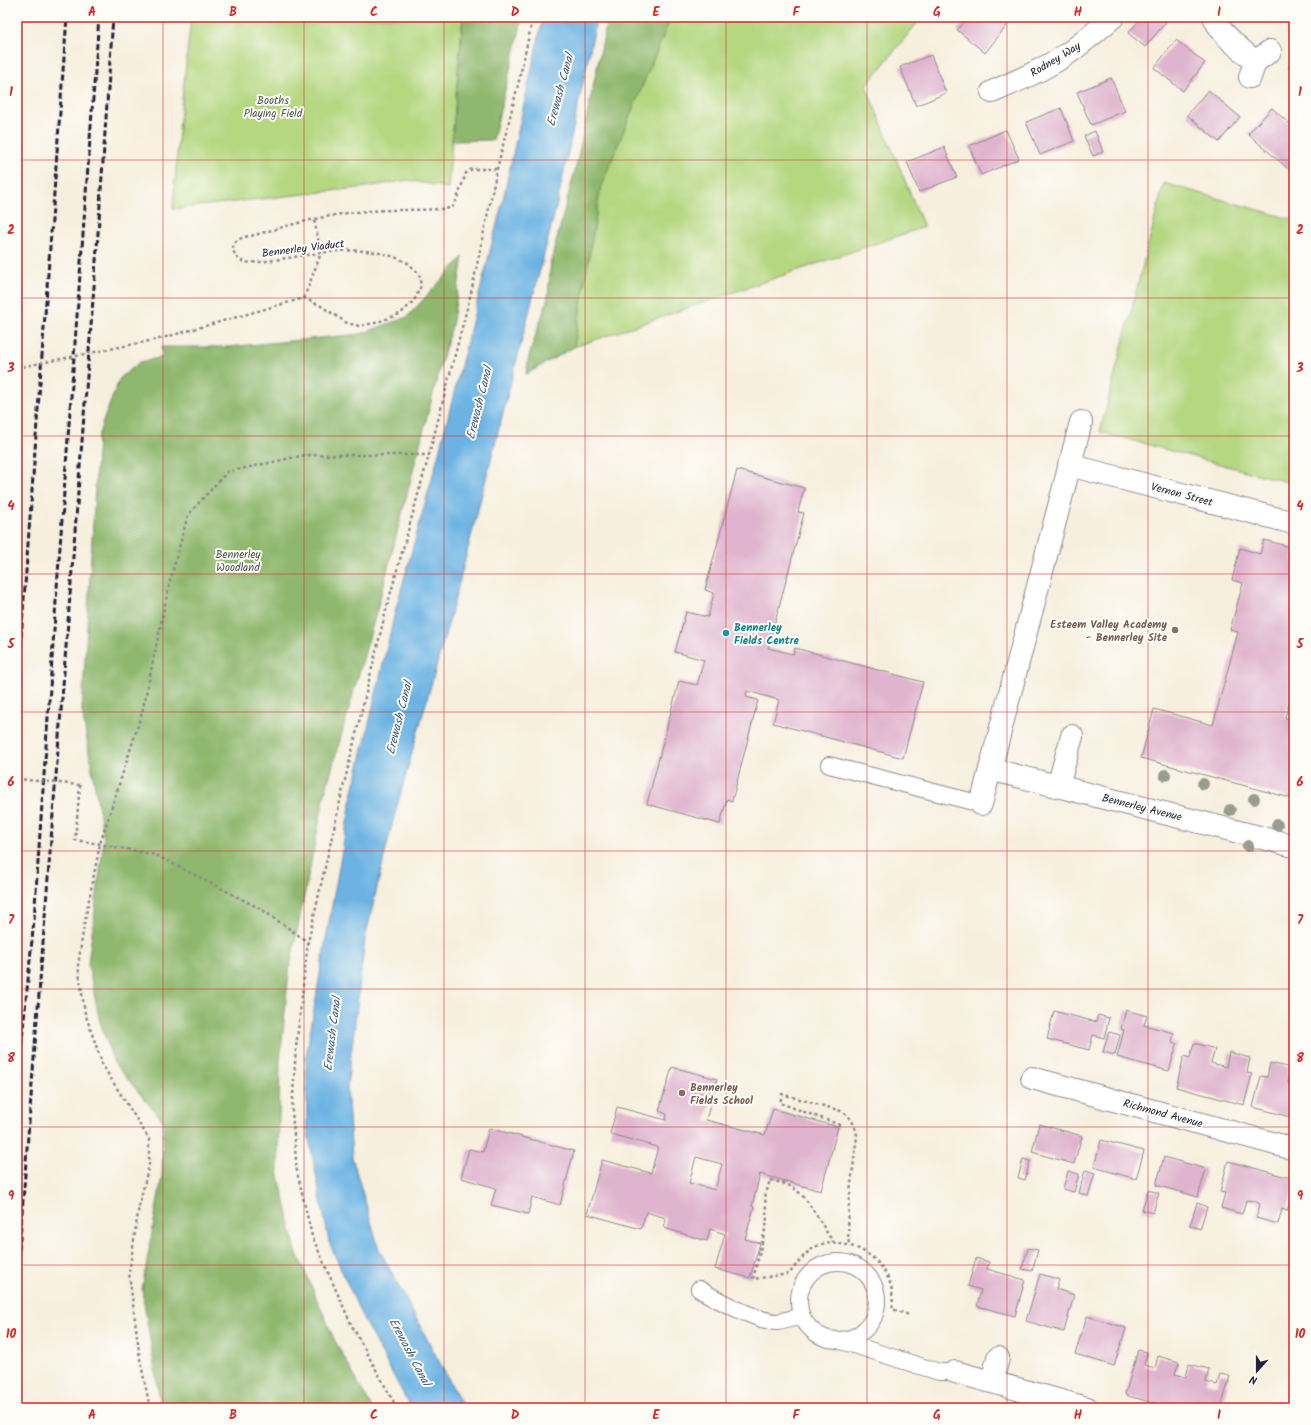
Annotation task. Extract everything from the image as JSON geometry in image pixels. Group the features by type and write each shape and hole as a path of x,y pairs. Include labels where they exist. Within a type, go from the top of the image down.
{"street":[{"name":"Rodney Way","path":"992,92 1031,74 1066,54 1091,36 1113,17"},
{"path":"1214,17 1220,29 1230,40 1258,63"},
{"path":"981,804 1081,422"},
{"name":"Vernon Street","path":"1070,465 1294,523"},
{"path":"1058,786 1072,736"},
{"name":"Bennerley Avenue","path":"990,770 1294,846"},
{"name":"Richmond Avenue","path":"1032,1078 1294,1149"},
{"path":"992,1382 998,1358"},
{"path":"955,1372 1087,1408"}],"lane":[{"path":"829,765 981,804"},
{"path":"838,1340 851,1338 863,1332 871,1321 876,1309 877,1296 865,1273 854,1266 841,1262 828,1263 816,1269 806,1278 800,1290 798,1303 801,1316 807,1326 816,1334 826,1338 838,1340 939,1372 955,1372"},
{"path":"699,1290 721,1302 763,1319 775,1322 801,1316"}],"path":[{"path":"397,1408 351,1324 312,1236 297,1172 292,1110 296,1048 308,942 344,784 386,610 429,455 472,289 497,169 533,17"},
{"name":"Bennerley Viaduct","path":"304,298 321,306 347,323 358,326 375,323 400,314 414,301 421,286 419,274 406,262 380,253 352,250 267,261 245,262 237,258 233,252 233,245 237,240 314,219 371,210 452,208 457,199 466,173 469,170 497,169"},
{"path":"17,368 159,339 304,298 321,253 314,219"},
{"path":"150,1408 140,1359 129,1273 139,1206 149,1165 149,1139 103,1066 85,1013 78,966 84,925 100,844 142,713 170,582 188,515 227,472 305,455 429,455"},
{"path":"17,779 80,785 75,840 156,855 261,910 308,942"},
{"path":"840,1124 780,1103 782,1094 841,1111 845,1113 854,1123 857,1135 848,1214 850,1245"},
{"path":"834,1243 797,1190 770,1180 765,1197 767,1222 753,1279 789,1274 810,1250 826,1243 850,1245 873,1258 880,1264 885,1271 891,1286 894,1300 892,1309 908,1315"}],"green space":[{"name":"Booths Playing Field","path":"191,17 463,17 448,188 408,180 366,187 173,209 179,128"},
{"path":"463,17 523,17 493,140 452,141"},
{"path":"608,17 922,17 866,86 924,227 574,347 526,374 529,356 548,298 551,261 576,167"},
{"path":"608,17 671,17 601,186 574,347 526,374 529,356 548,298 551,261 576,167"},
{"path":"1164,183 1294,220 1294,484 1100,432"},
{"name":"Bennerley Woodland","path":"463,257 452,326 377,610 325,793 289,971 280,1061 278,1171 296,1251 335,1341 372,1408 161,1408 142,1290 162,1176 164,1122 114,1063 100,1022 88,964 104,839 82,711 98,437 120,378 140,362 163,357 161,347 229,347 360,334 407,317"}],"water":[{"name":"Erewash Canal","path":"543,17 597,17 557,204 451,614 391,828 365,939 347,1088 352,1157 379,1249 464,1408 411,1408 364,1321 329,1242 307,1128 306,1057 352,796 396,608 437,460 502,204"}],"building":[{"path":"968,17 999,17 1008,24 985,53 957,30"},
{"path":"1142,17 1160,17 1166,22 1145,47 1128,33"},
{"path":"1176,40 1205,63 1183,91 1154,68"},
{"path":"931,55 946,93 916,106 900,67"},
{"path":"1111,78 1125,111 1091,125 1077,92"},
{"path":"1208,90 1240,117 1219,142 1187,115"},
{"path":"1061,108 1074,141 1040,155 1026,122"},
{"path":"1272,108 1294,128 1294,174 1248,134"},
{"path":"1006,130 1019,159 981,175 969,146"},
{"path":"1095,131 1103,152 1093,156 1084,136"},
{"path":"944,147 957,177 919,192 907,162"},
{"name":"Bennerley Fields Centre","path":"737,470 804,488 798,512 804,513 768,648 793,654 795,648 923,682 903,758 773,723 779,700 747,691 746,697 758,700 732,801 727,799 720,824 647,804 679,681 697,685 704,660 675,652 686,612 708,617 714,593 705,590"},
{"path":"1264,540 1294,548 1294,685 1285,718 1294,720 1294,799 1141,758 1154,709 1213,725 1238,632 1230,630 1243,583 1232,580 1240,548 1260,554"},
{"path":"1126,1010 1147,1016 1144,1025 1174,1033 1172,1042 1177,1044 1169,1071 1117,1057 1124,1030 1121,1029"},
{"path":"1054,1011 1096,1022 1098,1015 1109,1018 1104,1038 1093,1035 1089,1050 1047,1039"},
{"path":"1109,1032 1120,1035 1115,1055 1103,1052"},
{"path":"1194,1043 1215,1049 1211,1063 1226,1067 1229,1052 1250,1058 1247,1073 1252,1074 1244,1105 1176,1087 1184,1056 1190,1058"},
{"path":"1270,1063 1292,1068 1288,1083 1294,1085 1294,1118 1253,1107 1261,1076 1267,1077"},
{"path":"672,1067 717,1079 706,1120 765,1135 773,1109 838,1127 821,1191 760,1174 752,1206 754,1207 745,1239 760,1243 750,1278 715,1269 725,1234 710,1229 707,1241 664,1228 666,1218 646,1212 641,1229 587,1214 602,1160 651,1173 658,1147 610,1134 617,1107 666,1120 667,1114 659,1111","holes":["696,1157 722,1164 715,1190 689,1183"]},
{"path":"1039,1124 1082,1136 1074,1164 1032,1152"},
{"path":"489,1128 574,1151 560,1205 532,1197 528,1214 491,1205 496,1188 461,1178 469,1149 483,1152"},
{"path":"1101,1140 1144,1151 1136,1179 1094,1167"},
{"path":"1164,1157 1206,1169 1198,1197 1156,1185"},
{"path":"1023,1159 1030,1161 1025,1180 1018,1178"},
{"path":"1228,1161 1294,1179 1294,1186 1287,1211 1282,1209 1278,1224 1256,1218 1260,1204 1254,1201 1246,1200 1242,1214 1221,1208 1225,1193 1220,1192"},
{"path":"1085,1170 1095,1173 1088,1196 1079,1193"},
{"path":"1068,1171 1079,1174 1074,1192 1063,1189"},
{"path":"1148,1190 1159,1193 1153,1213 1142,1210"},
{"path":"1197,1203 1207,1207 1200,1229 1190,1225"},
{"path":"1028,1248 1038,1250 1032,1271 1022,1269"},
{"path":"976,1258 989,1262 987,1269 1025,1280 1015,1316 977,1306 981,1290 968,1286"},
{"path":"1040,1274 1059,1279 1056,1289 1074,1295 1064,1332 1026,1321"},
{"path":"1087,1316 1126,1328 1114,1366 1075,1354"},
{"path":"1138,1350 1147,1352 1144,1365 1155,1368 1158,1356 1179,1362 1175,1374 1186,1377 1189,1364 1209,1369 1206,1382 1217,1385 1220,1374 1230,1376 1221,1408 1171,1408 1125,1395"}],"railway":[{"path":"17,709 67,17"},
{"path":"17,1090 34,920 99,17"},
{"path":"17,1277 97,248 113,17"}],"place":[{"name":"Esteem Valley Academy - Bennerley Site","path":"1175,630"},
{"name":"Bennerley Fields Centre","path":"726,633"},
{"name":"Bennerley Fields School","path":"682,1093"}]}
